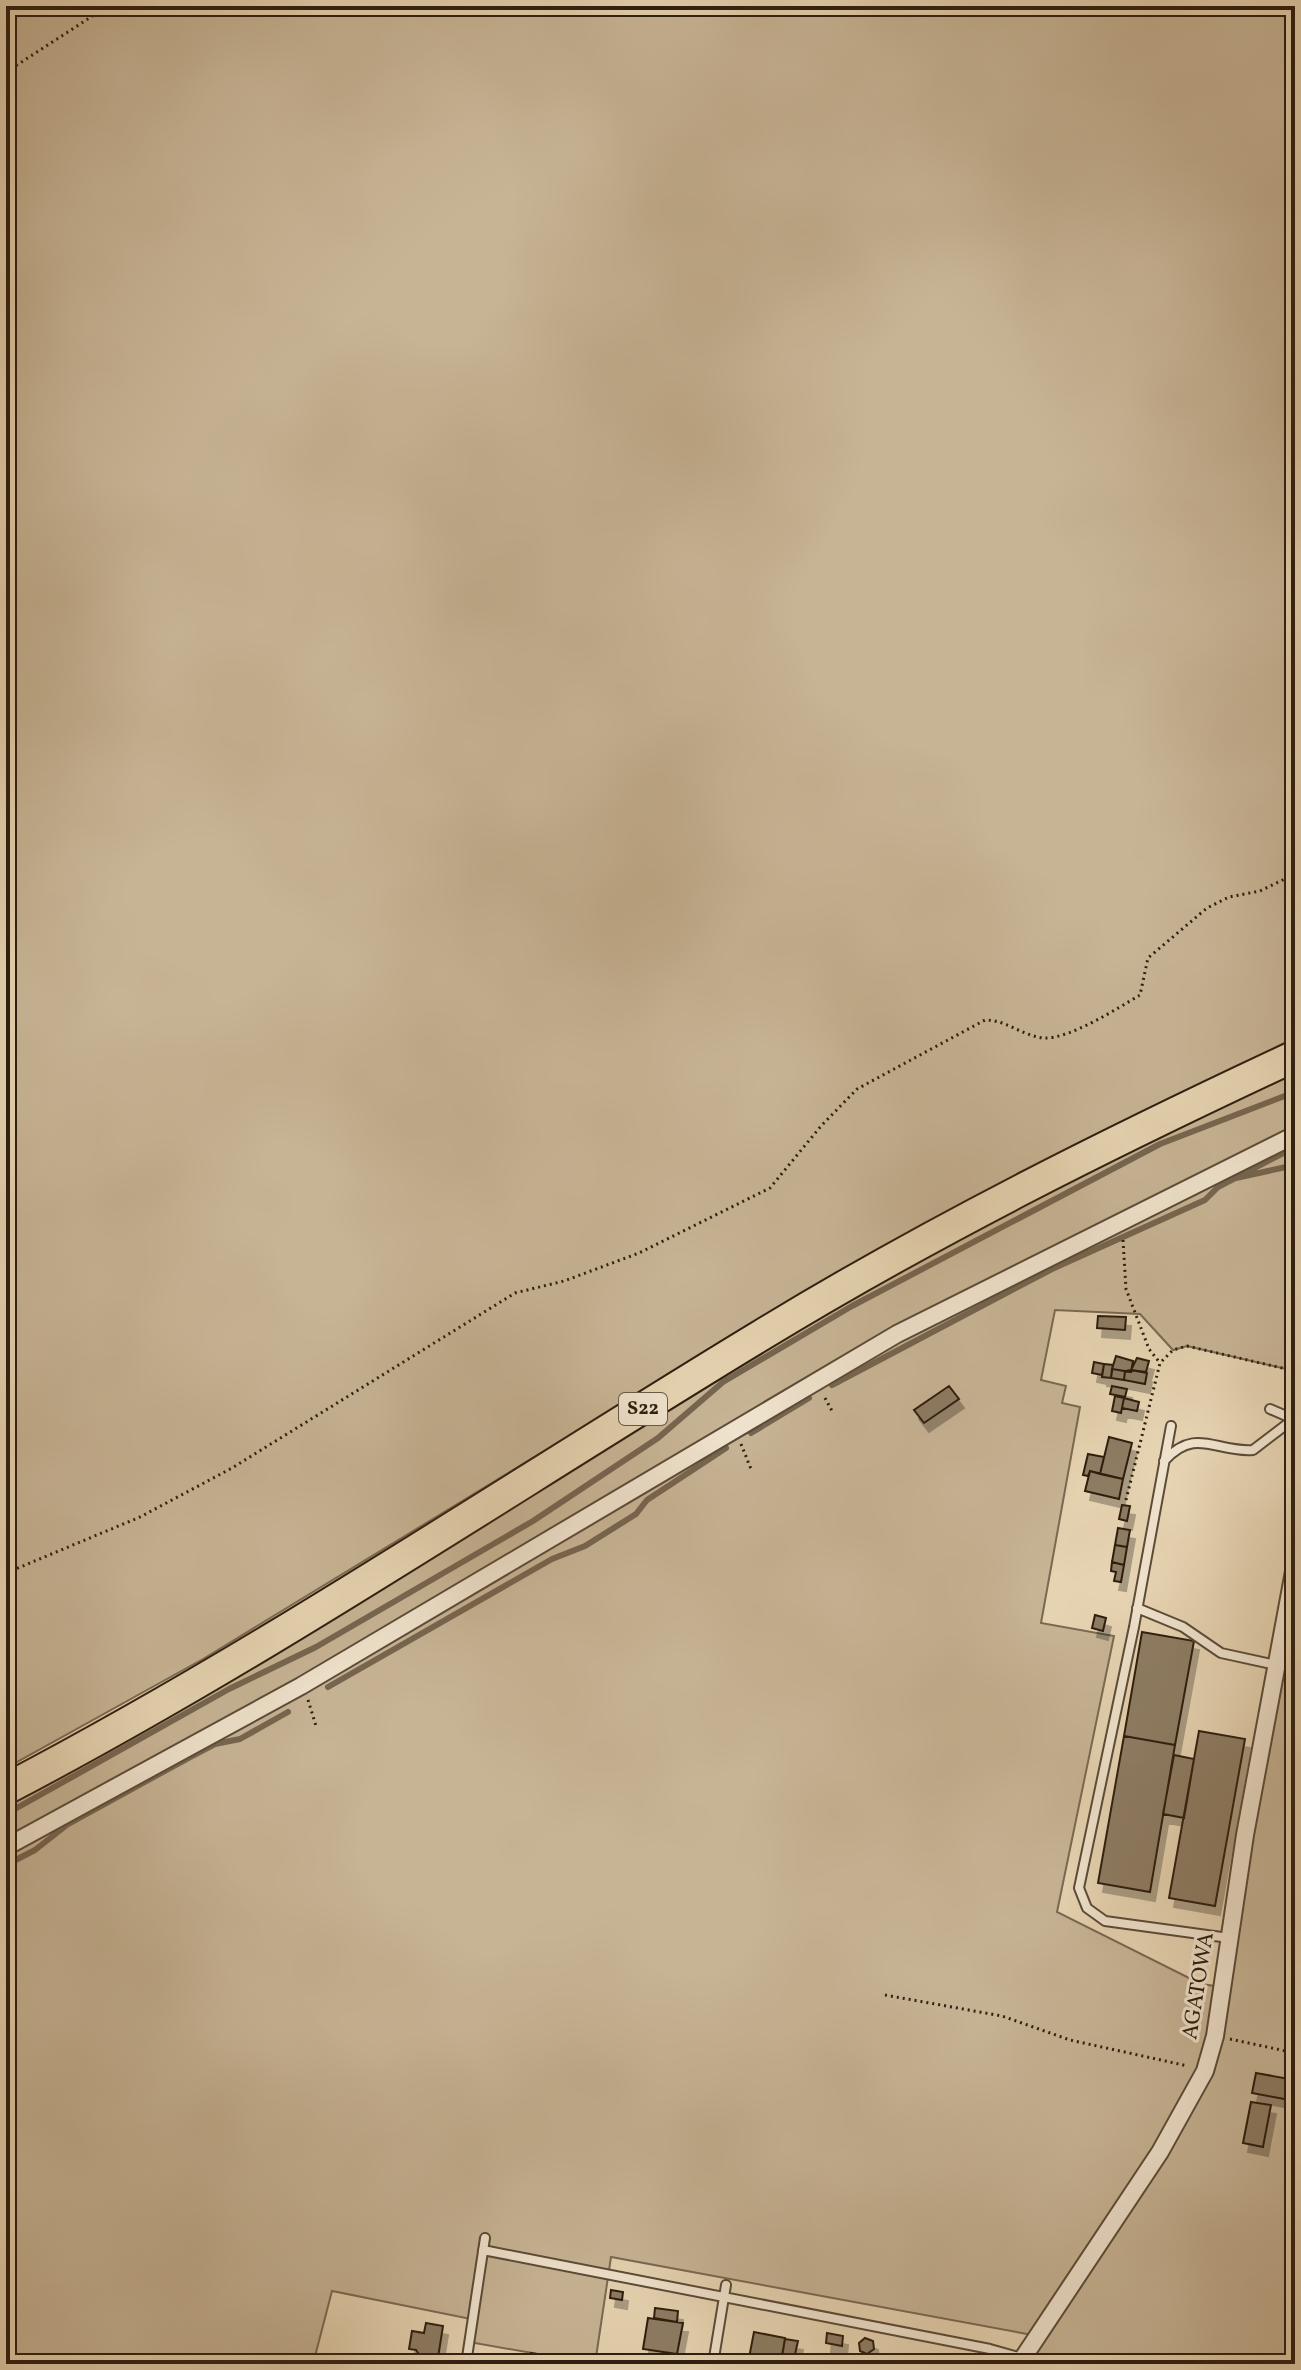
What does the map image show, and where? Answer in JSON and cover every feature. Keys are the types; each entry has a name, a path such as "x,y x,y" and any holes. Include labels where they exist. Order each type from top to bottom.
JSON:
{"highway":[{"name":"S22","path":"6,1789 188,1690 321,1610 775,1326 1087,1155 1295,1056"}],"street":[{"path":"6,1847 301,1686 897,1334 1295,1135"},
{"name":"AGATOWA","path":"1021,2361 1160,2152 1205,2071 1215,2036 1229,1938 1295,1566"}],"lane":[{"path":"1163,1461 1177,1448 1192,1442 1253,1450 1293,1418 1270,1409"},
{"path":"1171,1426 1137,1608 1081,1865 1080,1896 1087,1908 1105,1921 1229,1938"},
{"path":"1137,1608 1183,1627 1221,1653 1277,1665"},
{"path":"466,2364 485,2238"},
{"path":"483,2250 990,2349 1021,2361"},
{"path":"713,2364 726,2285"}],"path":[{"path":"6,72 108,6"},
{"path":"6,1573 140,1517 232,1468 310,1417 351,1396 414,1352 515,1293 564,1281 639,1253 770,1188 821,1126 857,1089 985,1020 999,1020 1027,1034 1050,1037 1119,1008 1140,995 1148,958 1207,908 1229,897 1260,891 1295,874"},
{"path":"1117,1225 1125,1250 1126,1289 1149,1349 1160,1363"},
{"path":"1126,1500 1160,1363 1173,1350 1187,1346 1295,1371"},
{"path":"733,1431 751,1469"},
{"path":"301,1686 313,1711 316,1726"},
{"path":"885,1995 1002,2016 1070,2040 1205,2071"},
{"path":"1215,2036 1295,2053"}],"shaded area":[{"path":"6,6 1295,6 1295,1039 1049,1160 784,1305 203,1659 6,1768"},
{"path":"1295,1072 1295,1371 1187,1346 1173,1350 1140,1314 1055,1310 1041,1380 1066,1386 1062,1403 1080,1407 1041,1623 1114,1636 1057,1912 1201,1984 1222,1987 1295,1566 1295,2364 1019,2364 1038,2336 611,2257 595,2364 469,2342 471,2319 332,2291 313,2364 6,2364 6,1806 307,1635 688,1396 895,1273 1094,1169"}],"building":[{"path":"1098,1316 1126,1317 1125,1330 1097,1328"},
{"path":"1116,1356 1133,1361 1131,1372 1112,1369"},
{"path":"1137,1358 1149,1361 1146,1372 1131,1370"},
{"path":"1094,1362 1104,1364 1102,1375 1092,1373"},
{"path":"1104,1364 1113,1365 1111,1378 1102,1377"},
{"path":"1112,1369 1125,1371 1124,1380 1111,1378"},
{"path":"1125,1371 1147,1373 1145,1384 1124,1380"},
{"path":"949,1386 959,1399 924,1423 914,1410"},
{"path":"1112,1386 1127,1389 1125,1397 1110,1394"},
{"path":"1115,1396 1124,1398 1121,1413 1112,1411"},
{"path":"1124,1398 1139,1402 1137,1411 1122,1408"},
{"path":"1109,1437 1132,1443 1123,1479 1100,1474"},
{"path":"1088,1454 1104,1457 1100,1474 1090,1471 1088,1476 1083,1475"},
{"path":"1090,1471 1123,1479 1119,1499 1085,1491"},
{"path":"1122,1505 1130,1506 1127,1521 1119,1519"},
{"path":"1118,1528 1130,1530 1127,1547 1115,1545"},
{"path":"1115,1545 1127,1547 1124,1565 1112,1562"},
{"path":"1112,1562 1124,1565 1121,1582 1114,1581 1116,1572 1111,1571"},
{"path":"1095,1615 1106,1618 1103,1631 1092,1628"},
{"path":"1142,1632 1194,1641 1175,1745 1124,1736"},
{"path":"1199,1731 1245,1739 1215,1906 1169,1898"},
{"path":"1124,1736 1175,1745 1150,1892 1098,1883"},
{"path":"1174,1755 1194,1759 1184,1818 1163,1814"},
{"path":"1256,2073 1295,2080 1295,2101 1252,2093"},
{"path":"1251,2102 1271,2105 1263,2147 1243,2143"},
{"path":"611,2290 623,2292 622,2300 610,2298"},
{"path":"655,2308 678,2311 677,2322 654,2318"},
{"path":"648,2318 683,2323 677,2354 643,2349"},
{"path":"426,2323 443,2326 437,2364 419,2363 420,2356 416,2350 409,2349 412,2331 424,2333"},
{"path":"754,2332 785,2338 781,2364 748,2363"},
{"path":"827,2333 843,2336 842,2346 826,2343"},
{"path":"865,2338 873,2341 874,2349 867,2354 860,2351 859,2343"},
{"path":"785,2339 798,2341 793,2363 781,2361"},
{"path":"531,2353 543,2355 542,2363 530,2361"}],"waterway":[{"path":"6,1814 229,1689 316,1647 533,1521 658,1438 723,1382 852,1306 1160,1144 1295,1092"},
{"path":"832,1385 1052,1269 1205,1200 1218,1187 1295,1147"},
{"path":"1236,1178 1295,1165"},
{"path":"751,1433 809,1398"},
{"path":"328,1687 552,1559 585,1546 636,1514 647,1500 726,1448"},
{"path":"6,1865 35,1850 68,1824 192,1756 215,1744 240,1739 288,1712"}]}
